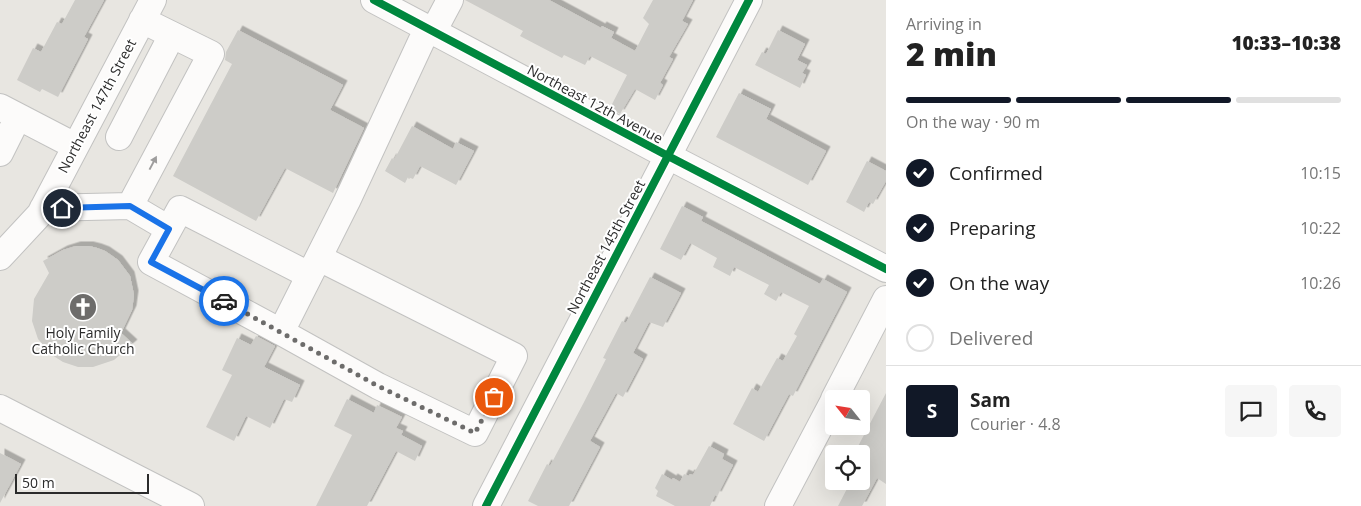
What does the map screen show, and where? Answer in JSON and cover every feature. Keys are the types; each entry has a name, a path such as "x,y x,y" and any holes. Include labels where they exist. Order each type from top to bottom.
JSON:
{"street":[{"name":"Northeast 12th Avenue","path":"374,0 886,269"},
{"path":"281,332 430,30 450,0"},
{"name":"Northeast 145th Street","path":"486,506 748,0"},
{"path":"130,206 211,54 172,35 148,10"},
{"name":"Northeast 147th Street","path":"0,257 40,214 148,10"},
{"path":"119,137 172,35"},
{"path":"0,153 9,112 75,146"},
{"path":"43,208 130,206 169,229"},
{"path":"180,208 514,356 475,433 378,386 151,262 169,229 180,208"},
{"path":"839,390 886,299"},
{"path":"0,408 189,506"},
{"path":"778,506 825,416"}],"building":[{"path":"75,0 104,0 84,37 88,39 58,97 42,89 40,92 17,80 33,48 41,52 57,22 62,24"},
{"path":"465,0 549,0 601,28 602,26 614,32 611,38 635,51 649,24 643,18 653,0 693,0 682,21 688,24 669,57 673,59 660,83 663,85 655,100 635,89 620,114 610,108 627,75 590,56 585,65 564,55 562,58 520,36 523,31"},
{"path":"238,30 343,85 330,110 364,128 333,193 285,168 256,221 173,176 232,64 225,60 226,52"},
{"path":"778,30 805,44 797,60 807,65 802,73 806,75 800,88 755,65 762,52 766,54"},
{"path":"739,93 771,109 766,119 826,151 808,185 716,137"},
{"path":"412,126 453,149 456,142 474,151 456,185 420,166 413,179 408,177 405,183 385,171 392,158 394,160"},
{"path":"867,161 886,171 886,181 873,204 869,202 864,212 846,202"},
{"path":"682,206 703,217 701,221 820,284 823,279 847,292 793,396 789,394 764,441 733,424 752,388 758,392 777,358 783,361 797,336 794,334 809,306 781,292 776,301 764,294 769,285 734,267 730,276 713,267 717,258 690,243 681,260 660,249"},
{"name":"Holy Family Catholic Church","path":"76,246 97,248 118,260 130,276 134,295 132,310 121,333 133,344 114,360 93,367 78,367 63,362 52,355 38,339 32,321 34,299 49,273 43,261 63,250"},
{"path":"650,277 681,293 663,327 649,322 633,353 643,359 623,397 616,393 590,441 600,447 569,506 538,506 528,501 547,464 550,466 583,404 606,359 603,358 622,321 626,323"},
{"path":"256,336 275,346 264,367 300,385 292,402 284,399 270,428 246,416 234,441 206,427 232,375 222,370 237,338 251,345"},
{"path":"886,393 886,484 877,478 862,506 838,506 846,490 870,490 870,445 859,445 864,435 870,435 870,424"},
{"path":"347,399 374,413 377,405 402,417 396,428 403,431 401,435 422,446 415,461 396,451 367,506 316,506 352,435 334,426"},
{"path":"709,446 724,454 722,459 733,465 710,506 675,506 656,496 658,491 655,488 662,474 680,482 684,474 693,475"},
{"path":"0,453 21,464 0,503"}],"cycle path":[{"path":"374,0 886,269"},
{"path":"486,506 749,0"}],"way so far":[{"path":"224,301 378,386 475,433 494,397"}],"place":[{"name":"Holy Family Catholic Church","path":"83,307"}],"route":[{"path":"62,208 130,206 169,229 151,262 224,301"}]}
